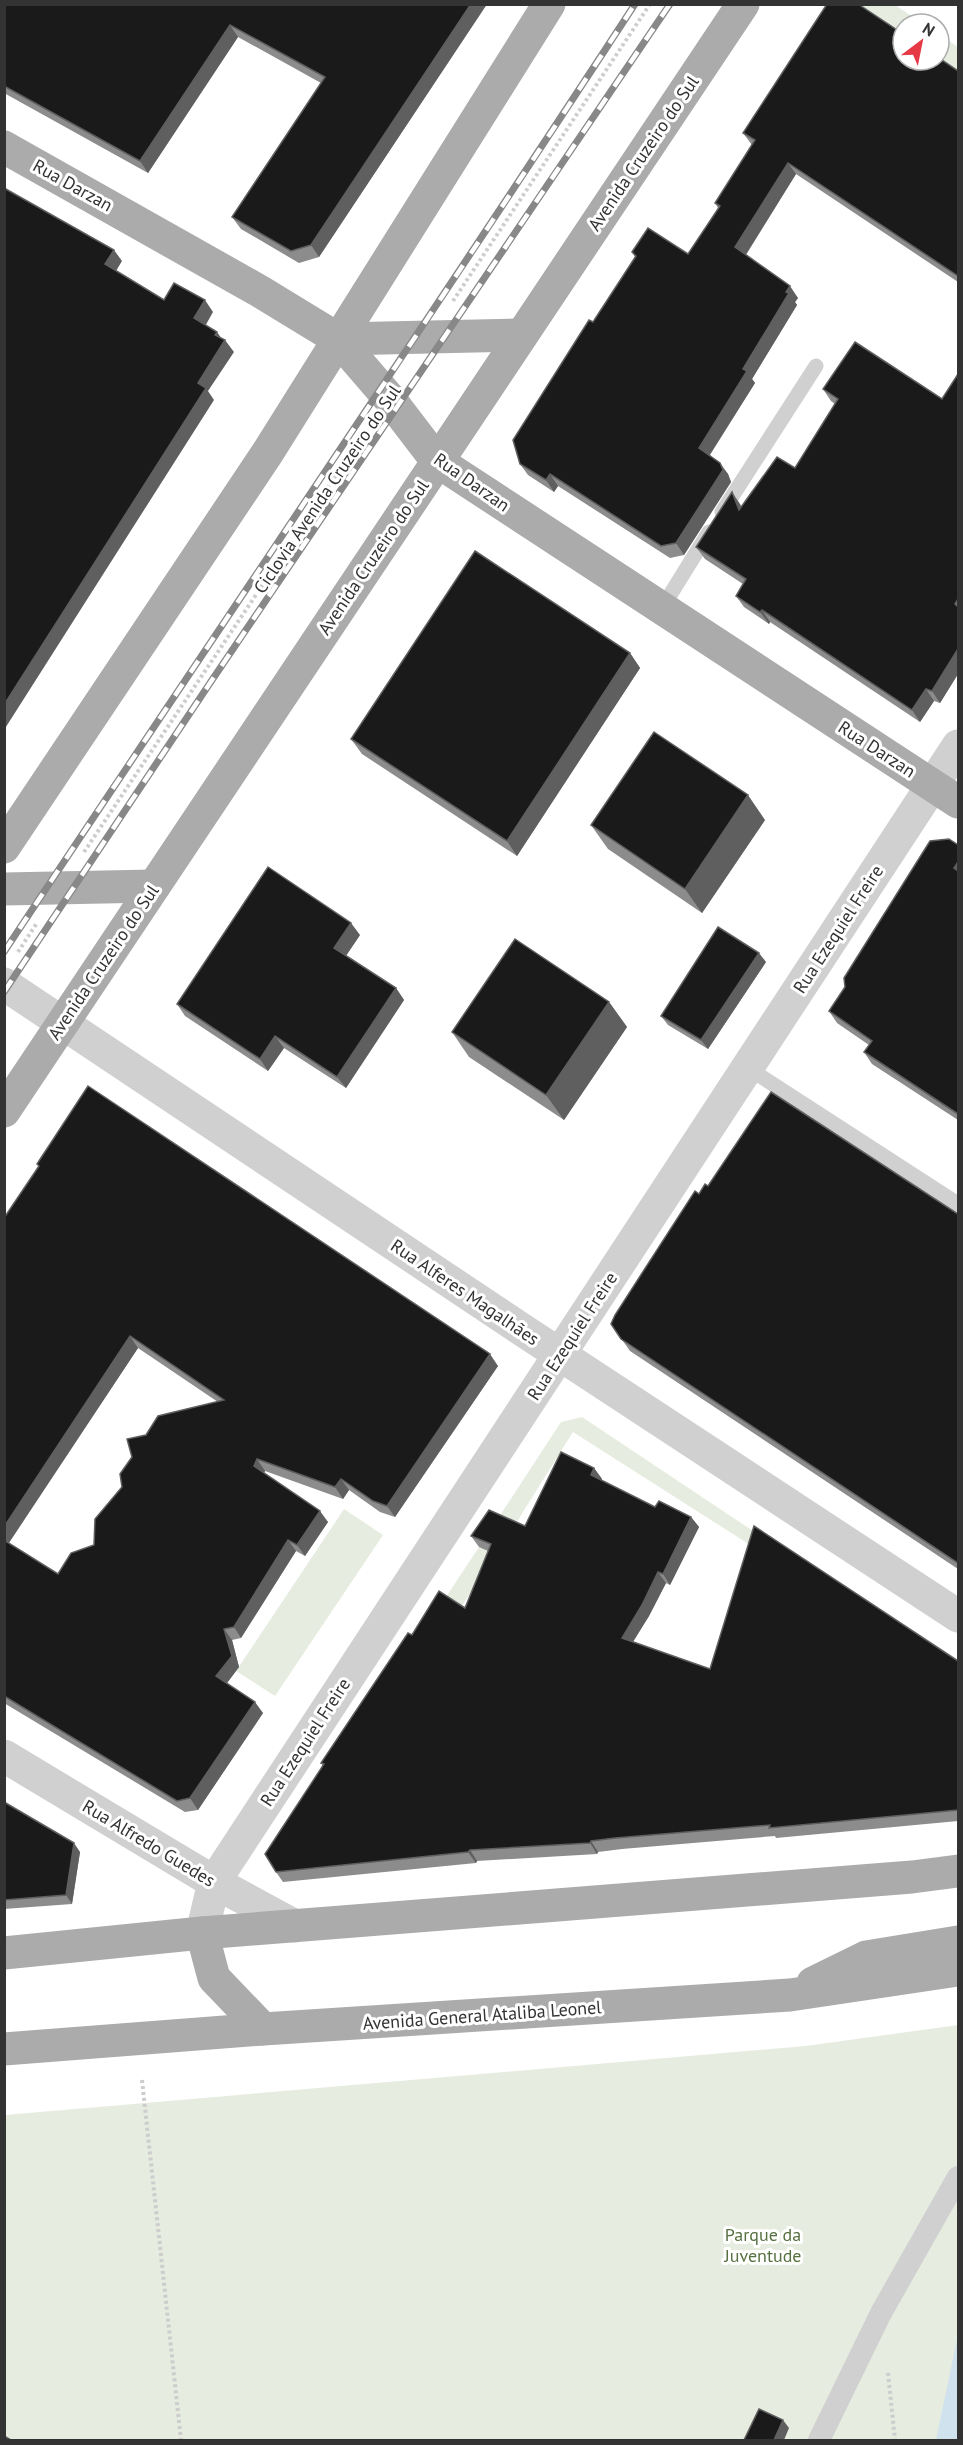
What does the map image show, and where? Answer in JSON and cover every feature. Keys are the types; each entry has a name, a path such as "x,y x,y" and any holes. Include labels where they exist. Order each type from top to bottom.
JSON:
{"main road":[{"path":"4,847 268,452 549,4"},
{"name":"Avenida Cruzeiro do Sul","path":"4,1110 743,4"},
{"name":"Rua Darzan","path":"4,147 261,292 338,339 437,461 945,794"},
{"path":"338,339 521,335"},
{"path":"4,889 154,886"},
{"path":"4,1953 202,1933 958,1872"},
{"path":"202,1933 214,1978 263,2029"},
{"path":"790,1995 844,1965 866,1957 958,1942"},
{"name":"Avenida General Ataliba Leonel","path":"4,2049 263,2029 790,1995 958,1970"}],"street":[{"name":"Rua Ezequiel Freire","path":"202,1933 214,1882 747,1068 945,794 958,746"},
{"name":"Rua Alferes Magalhães","path":"4,984 958,1616"},
{"name":"Rua Alfredo Guedes","path":"4,1756 214,1882 295,1926"},
{"path":"819,2440 881,2313 958,2177"}],"lane":[{"path":"662,608 816,366"},
{"path":"747,1068 958,1204"}],"path":[{"path":"430,337 650,4"},
{"name":"Ciclovia Avenida Cruzeiro do Sul","path":"17,954 388,398"},
{"path":"142,2080 181,2440"},
{"path":"888,2371 895,2440"}],"green space":[{"path":"848,5 895,5 906,12 891,12 891,33"},
{"path":"951,42 958,47 958,77 951,71"},
{"path":"582,1417 762,1537 758,1550 573,1432 513,1528 497,1520 561,1422"},
{"path":"344,1509 383,1535 275,1696 236,1671"},
{"path":"479,1547 495,1554 434,1650 415,1644"},
{"name":"Parque da Juventude","path":"958,2025 958,2440 5,2440 5,2115 806,2046"}],"water":[{"path":"958,2335 958,2440 936,2440"}],"building":[{"path":"4,4 471,4 311,245 291,251 232,217 325,77 230,25 140,161 4,86"},
{"path":"827,4 858,4 891,26 891,72 951,72 951,66 958,71 958,276 788,163 735,247 790,286 786,292 789,293 743,369 747,371 699,448 720,463 723,470 676,543 661,546 550,474 546,480 520,464 513,440 589,320 593,322 636,256 632,252 648,228 688,254 720,206 715,203 755,140 743,133"},
{"path":"4,188 114,250 105,264 164,300 174,283 205,300 194,318 217,332 215,335 225,340 198,383 206,388 4,705"},
{"path":"855,342 942,399 958,374 958,599 955,604 958,607 958,649 932,691 926,689 912,710 762,610 760,612 736,596 746,579 696,547 732,492 739,510 777,457 795,468 838,399 823,389"},
{"path":"475,551 630,653 507,841 351,739"},
{"path":"654,732 748,795 685,889 591,825"},
{"path":"949,839 958,845 958,862 954,868 958,871 958,1114 864,1052 872,1041 829,1011 845,987 844,978 930,841"},
{"path":"268,867 351,923 334,948 396,988 337,1077 275,1036 260,1059 177,1004"},
{"path":"718,927 759,953 701,1040 661,1016"},
{"path":"515,939 609,1002 546,1095 452,1032"},
{"path":"88,1086 490,1354 387,1506 373,1501 341,1479 335,1487 257,1459 254,1466 320,1511 297,1545 288,1540 234,1627 224,1629 232,1656 216,1676 255,1702 190,1798 177,1801 4,1696 4,1540 58,1574 71,1553 94,1545 95,1519 122,1487 120,1474 132,1457 127,1439 146,1435 158,1416 224,1400 130,1336 4,1527 4,1218"},
{"path":"771,1092 958,1214 958,1563 621,1339 611,1324 695,1191 699,1194 705,1184 708,1186"},
{"path":"561,1452 594,1468 591,1475 655,1507 659,1501 691,1517 663,1574 658,1572 622,1638 710,1669 754,1526 958,1661 958,1810 769,1828 770,1825 615,1838 590,1843 470,1850 276,1872 265,1854 324,1764 321,1763 408,1633 412,1635 439,1591 465,1608 491,1544 471,1536 489,1510 525,1526"},
{"path":"4,1802 74,1843 66,1895 4,1900"},
{"path":"759,2409 783,2420 774,2440 744,2440"}],"railway":[{"path":"4,952 479,242 635,4"},
{"path":"4,992 210,683 670,4"}]}
